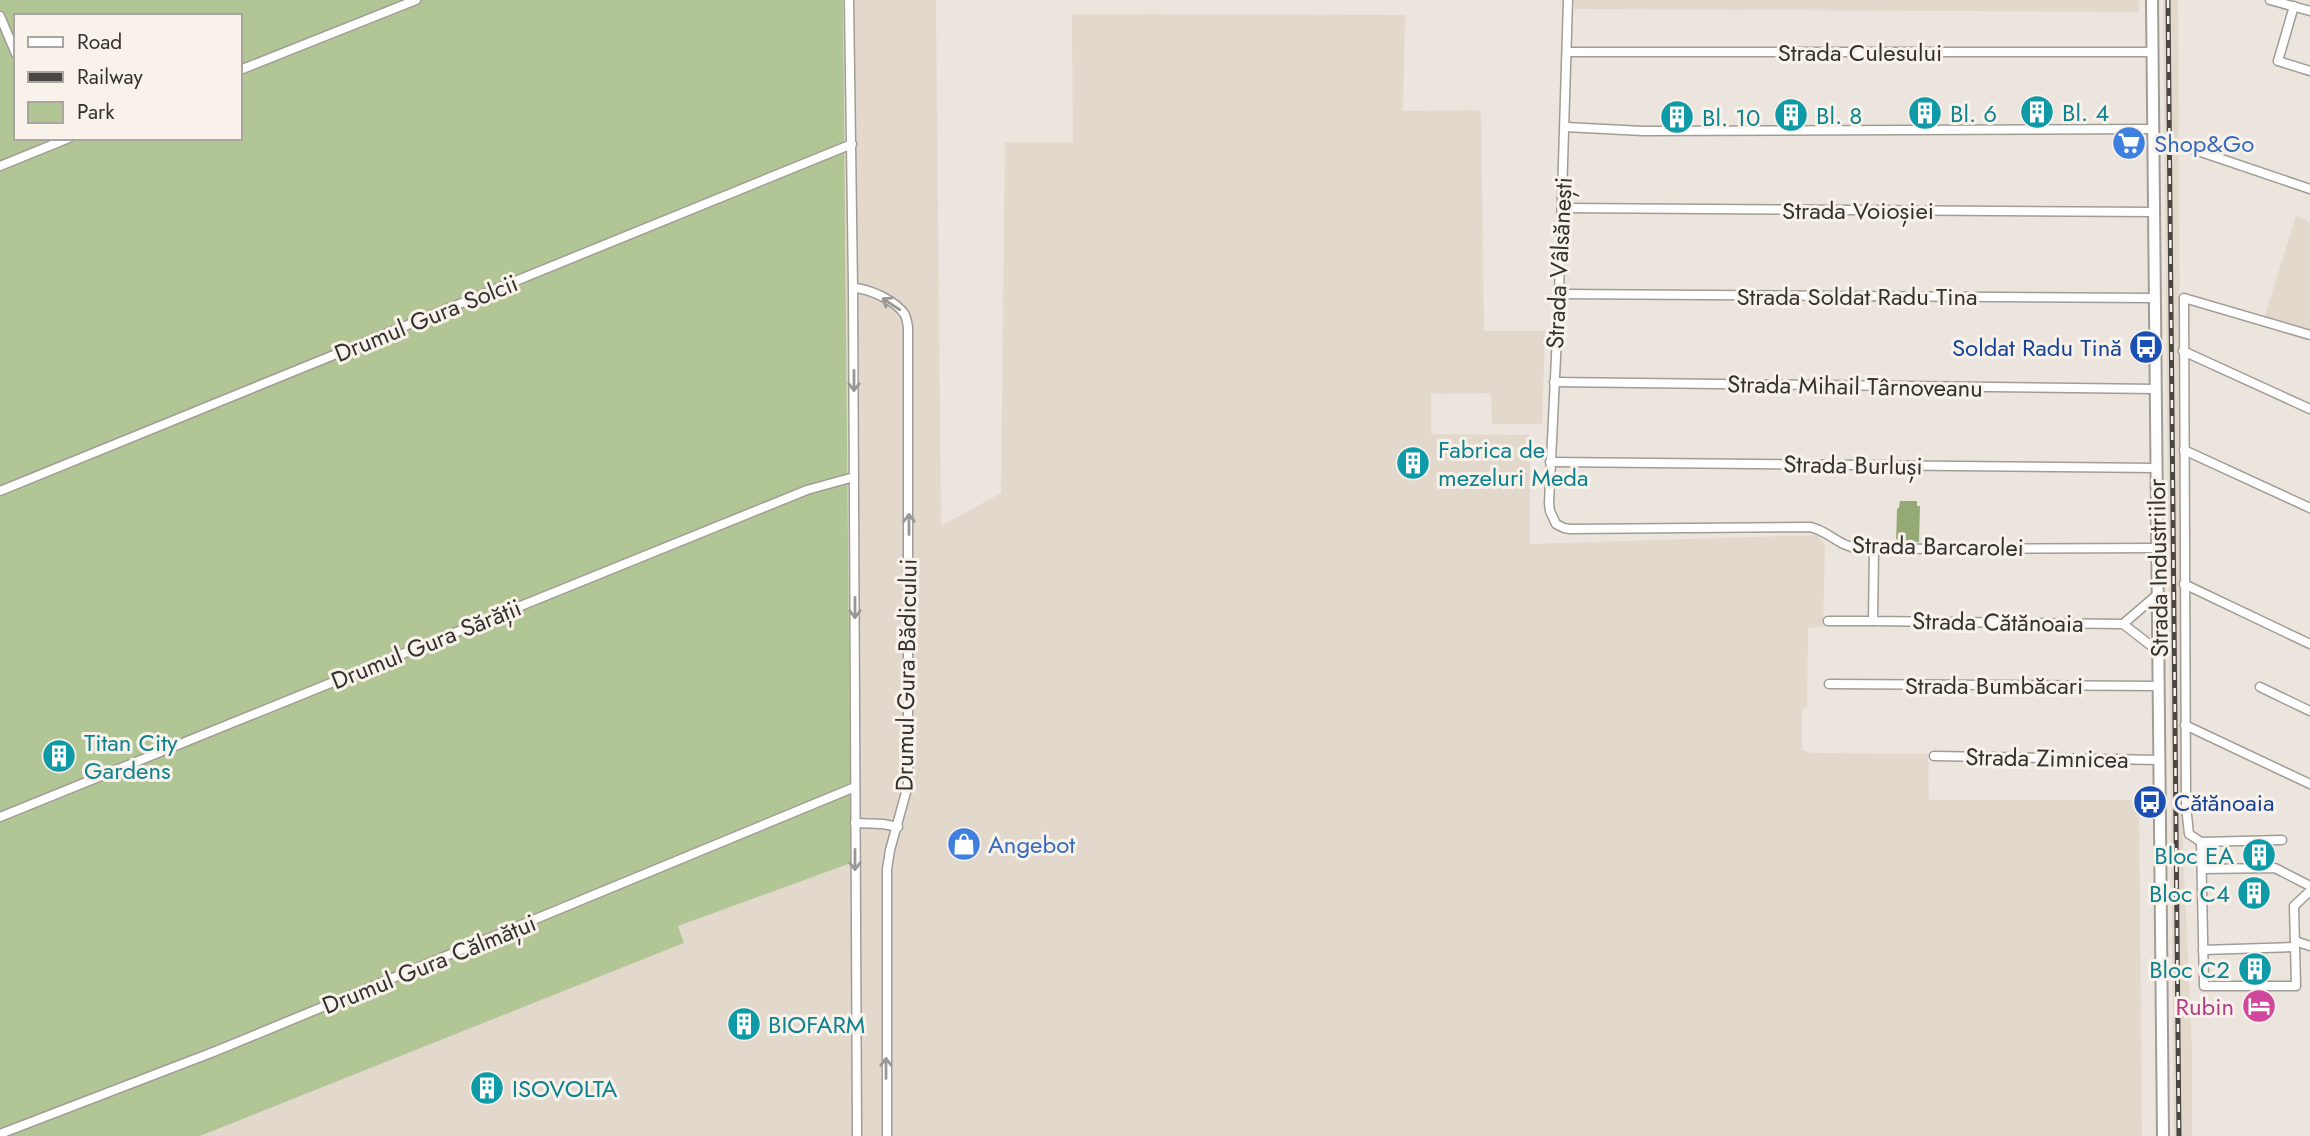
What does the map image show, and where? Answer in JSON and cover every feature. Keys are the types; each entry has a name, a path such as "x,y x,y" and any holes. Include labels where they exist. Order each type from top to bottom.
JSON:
{"main road":[{"name":"Strada Industriilor","path":"2152,0 2164,1136"}],"street":[{"path":"242,69 416,0"},
{"name":"Drumul Gura Bădicului","path":"849,0 857,1136"},
{"name":"Strada Vâlsănești","path":"1556,524 1550,511 1550,461 1559,294 1568,0"},
{"path":"2270,0 2310,11"},
{"path":"2294,6 2278,61 2310,71"},
{"path":"0,16 14,49"},
{"name":"Strada Culesului","path":"1567,52 2153,51"},
{"path":"1565,127 1643,131 2154,129"},
{"path":"0,166 52,141"},
{"name":"Drumul Gura Solcii","path":"0,491 852,144"},
{"path":"2183,146 2310,189"},
{"name":"Strada Voioșiei","path":"1562,208 2154,212"},
{"name":"Drumul Gura Bădicului","path":"853,288 862,288 894,304 905,315 908,327 908,785 887,869 887,1136"},
{"name":"Strada Soldat Radu Tina","path":"1559,294 2155,298"},
{"path":"2283,841 2201,842 2193,838 2188,830 2183,584 2184,298 2310,335"},
{"path":"2183,351 2310,409"},
{"name":"Strada Mihail Târnoveanu","path":"1554,382 2156,389"},
{"path":"2183,450 2310,508"},
{"name":"Strada Burluși","path":"1550,461 2157,468"},
{"name":"Drumul Gura Sărății","path":"0,817 807,490 854,477"},
{"name":"Strada Barcarolei","path":"1556,524 1570,528 1810,527 1825,532 1844,545 1874,549 2158,548"},
{"path":"1873,621 1874,549"},
{"path":"2183,584 2310,643"},
{"path":"2158,594 2123,624 2158,651"},
{"name":"Strada Cătănoaia","path":"1828,621 2123,624"},
{"name":"Strada Bumbăcari","path":"1829,684 2159,686"},
{"path":"2260,687 2310,711"},
{"path":"2185,724 2310,783"},
{"name":"Strada Zimnicea","path":"1934,756 2160,760"},
{"name":"Drumul Gura Călmățui","path":"0,1134 241,1040 855,787"},
{"path":"855,823 898,827"},
{"path":"2201,842 2204,986 2296,986 2294,906 2310,888 2275,868 2202,869"},
{"path":"2203,950 2295,944 2310,946"}],"shaded area":[{"path":"843,0 936,0 941,526 1001,493 1005,142 1073,142 1072,14 1405,15 1403,111 1481,110 1484,331 1545,331 1542,424 1492,424 1491,393 1431,394 1431,434 1530,435 1530,544 1817,535 1825,545 1823,627 1808,628 1807,707 1802,709 1802,750 1812,753 1928,754 1929,800 2139,800 2142,1136 200,1136 684,943 678,926 851,863"},
{"path":"1574,0 2139,0 2139,12 1574,9"},
{"path":"2163,0 2178,0 2183,848 2192,1051 2192,1136 2174,1136"},
{"path":"2296,216 2310,222 2310,332 2264,318"}],"green space":[{"path":"0,0 843,0 851,863 678,926 684,943 200,1136 0,1136"},
{"path":"1900,501 1917,501 1917,506 1920,506 1919,542 1896,543 1897,509"}],"railway":[{"path":"2168,0 2179,1136"}],"place":[{"name":"Bl. 4","path":"2037,112"},
{"name":"Bl. 6","path":"1925,113"},
{"name":"Bl. 8","path":"1791,115"},
{"name":"Bl. 10","path":"1677,117"},
{"name":"Shop&Go","path":"2129,143"},
{"name":"Soldat Radu Tină","path":"2146,347"},
{"name":"Fabrica de mezeluri Meda","path":"1413,463"},
{"name":"Titan City Gardens","path":"59,756"},
{"name":"Cătănoaia","path":"2150,802"},
{"name":"Angebot","path":"964,844"},
{"name":"Bloc EA","path":"2259,855"},
{"name":"Bloc C4","path":"2254,893"},
{"name":"Bloc C2","path":"2255,969"},
{"name":"Rubin","path":"2259,1006"},
{"name":"BIOFARM","path":"744,1024"},
{"name":"ISOVOLTA","path":"487,1088"}]}
